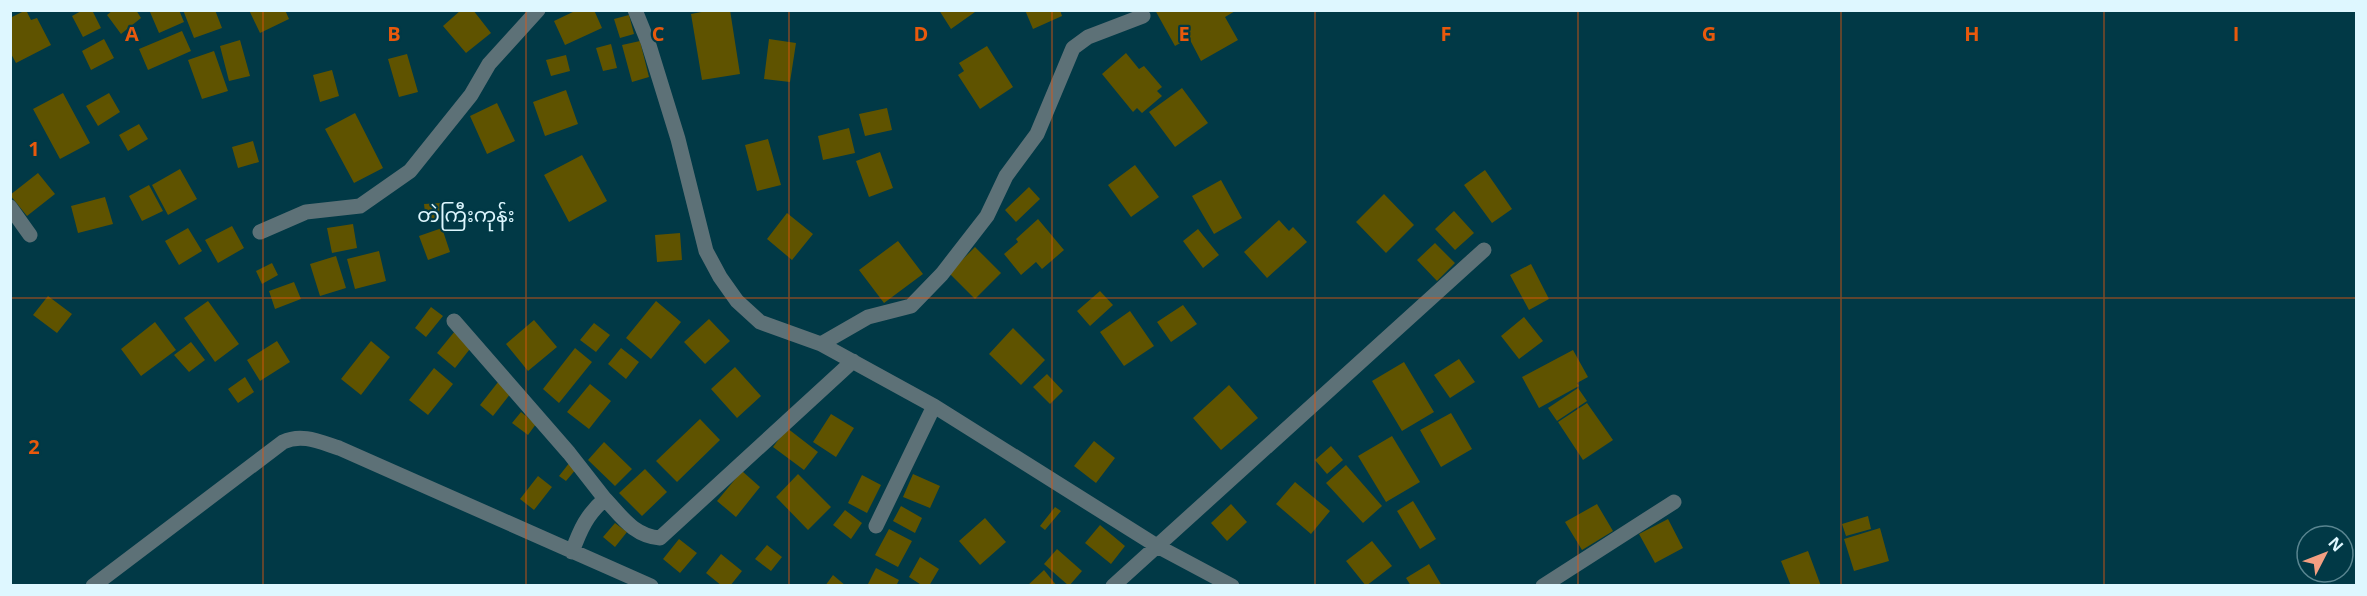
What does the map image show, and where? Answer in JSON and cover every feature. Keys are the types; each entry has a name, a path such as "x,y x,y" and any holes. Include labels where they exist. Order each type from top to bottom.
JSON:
{"street":[{"path":"260,232 306,212 360,206 410,171 471,95 489,64 538,10"},
{"path":"635,10 648,42 678,139 706,251 720,277 738,301 760,322 821,344 934,406 1156,546 1232,585"},
{"path":"821,344 868,317 911,306 934,282 987,216 1006,176 1037,134 1073,48 1088,37 1143,16"},
{"path":"10,207 30,235"},
{"path":"1113,585 1484,250"},
{"path":"454,321 633,530 650,537 660,538 853,361"},
{"path":"876,526 934,406"},
{"path":"93,585 283,442 303,437 339,448 651,585"},
{"path":"572,552 582,525 592,510 605,499"},
{"path":"1543,585 1674,502"}],"building":[{"path":"26,10 31,20 37,18 51,45 16,63 10,52 10,18"},
{"path":"83,10 92,10 101,28 83,37 72,16"},
{"path":"113,10 136,10 141,18 121,34 107,15"},
{"path":"179,10 184,22 159,33 150,12"},
{"path":"183,10 215,10 222,28 194,38"},
{"path":"249,10 285,10 289,19 260,33"},
{"path":"461,10 473,10 491,33 466,53 443,26"},
{"path":"577,10 594,10 602,28 565,45 554,21"},
{"path":"712,10 730,10 740,74 702,80 691,14"},
{"path":"939,10 975,10 975,12 951,29"},
{"path":"1025,10 1060,10 1062,16 1033,29"},
{"path":"1155,10 1237,10 1225,17 1238,40 1201,61 1189,38 1175,46"},
{"path":"629,15 634,34 620,38 614,19"},
{"path":"182,31 191,51 148,70 139,49"},
{"path":"104,39 114,58 91,70 82,51"},
{"path":"769,39 796,43 790,82 764,79"},
{"path":"240,40 250,76 229,81 220,46"},
{"path":"640,41 649,77 632,82 622,45"},
{"path":"611,44 617,68 603,71 596,48"},
{"path":"987,46 1013,87 980,109 958,75 964,71 959,63"},
{"path":"214,51 228,91 202,99 188,60"},
{"path":"1126,53 1139,69 1144,66 1162,87 1157,91 1162,96 1142,113 1137,108 1133,112 1102,74"},
{"path":"407,54 418,92 399,97 388,59"},
{"path":"566,55 570,71 551,76 546,60"},
{"path":"332,70 339,96 320,102 313,75"},
{"path":"1182,88 1208,123 1175,147 1149,112"},
{"path":"566,90 578,124 545,136 533,102"},
{"path":"63,93 90,143 60,159 33,109"},
{"path":"109,93 120,112 98,126 86,106"},
{"path":"497,103 515,141 487,154 470,116"},
{"path":"887,108 892,130 865,136 859,114"},
{"path":"355,113 383,168 354,183 325,129"},
{"path":"139,124 148,139 128,151 119,135"},
{"path":"849,128 855,153 823,160 818,136"},
{"path":"768,139 781,185 757,191 745,145"},
{"path":"253,141 259,162 238,168 232,147"},
{"path":"880,152 893,188 869,197 856,161"},
{"path":"582,155 607,201 569,222 544,175"},
{"path":"1135,165 1159,197 1131,217 1108,185"},
{"path":"180,169 197,199 168,215 152,185"},
{"path":"1485,170 1512,209 1492,223 1464,185"},
{"path":"38,173 55,194 27,216 10,195"},
{"path":"1221,180 1242,218 1214,234 1192,196"},
{"path":"149,185 163,211 142,221 129,196"},
{"path":"1029,187 1040,199 1016,222 1005,210"},
{"path":"1384,194 1414,225 1386,253 1356,222"},
{"path":"105,197 113,224 78,233 71,206"},
{"path":"440,203 442,221 426,222 424,204"},
{"path":"1454,211 1474,233 1455,250 1435,229"},
{"path":"787,213 813,234 792,260 767,239"},
{"path":"1038,219 1064,250 1042,269 1036,262 1021,275 1004,254 1018,242 1016,239"},
{"path":"1279,220 1289,231 1293,227 1307,242 1267,278 1244,252"},
{"path":"353,224 357,248 332,253 327,228"},
{"path":"232,226 244,248 218,263 205,240"},
{"path":"188,228 202,251 179,265 165,241"},
{"path":"442,228 450,252 428,260 419,236"},
{"path":"1198,229 1219,255 1203,268 1183,241"},
{"path":"680,233 682,260 657,262 655,235"},
{"path":"898,241 923,274 884,303 859,270"},
{"path":"1435,243 1455,263 1437,281 1417,260"},
{"path":"975,247 1001,273 975,299 949,273"},
{"path":"379,251 386,281 355,289 347,259"},
{"path":"336,256 346,288 320,296 310,264"},
{"path":"272,263 278,275 262,284 256,271"},
{"path":"1531,264 1549,299 1529,310 1510,275"},
{"path":"294,282 301,299 275,309 269,291"},
{"path":"1100,291 1113,305 1090,326 1077,311"},
{"path":"48,296 72,314 57,333 33,315"},
{"path":"208,301 239,344 215,362 184,318"},
{"path":"656,301 681,322 651,359 626,338"},
{"path":"1183,305 1197,324 1171,342 1157,322"},
{"path":"431,307 443,316 426,337 415,328"},
{"path":"1130,311 1154,346 1124,366 1100,332"},
{"path":"1524,317 1543,341 1519,359 1501,336"},
{"path":"709,319 730,341 705,364 684,342"},
{"path":"534,320 557,347 528,371 506,344"},
{"path":"155,322 176,350 141,376 121,349"},
{"path":"594,323 610,335 596,352 580,340"},
{"path":"1013,328 1045,360 1021,385 989,354"},
{"path":"455,331 473,345 455,368 437,353"},
{"path":"277,341 290,362 260,381 247,360"},
{"path":"371,341 390,357 361,395 341,379"},
{"path":"191,342 205,360 189,372 174,355"},
{"path":"575,348 592,362 559,403 543,389"},
{"path":"621,348 639,362 626,379 608,364"},
{"path":"1573,350 1588,377 1577,383 1579,386 1539,408 1522,377"},
{"path":"1459,359 1475,382 1450,398 1434,375"},
{"path":"1404,362 1434,412 1402,431 1372,381"},
{"path":"735,367 761,396 737,418 711,389"},
{"path":"434,368 453,384 428,415 409,400"},
{"path":"1047,374 1063,391 1050,404 1033,387"},
{"path":"245,377 254,392 238,403 228,389"},
{"path":"502,377 515,388 493,416 480,405"},
{"path":"590,384 611,401 589,429 567,412"},
{"path":"1229,385 1258,418 1221,450 1193,418"},
{"path":"1578,388 1587,401 1557,421 1548,408"},
{"path":"1587,403 1613,440 1583,460 1558,422"},
{"path":"521,412 536,424 528,435 512,423"},
{"path":"1451,413 1472,449 1441,467 1420,430"},
{"path":"831,414 854,428 836,457 813,442"},
{"path":"700,419 720,440 677,482 656,461"},
{"path":"787,428 818,452 804,470 773,447"},
{"path":"1392,436 1420,482 1386,502 1358,456"},
{"path":"1094,441 1115,458 1096,483 1074,466"},
{"path":"604,442 632,469 615,486 588,460"},
{"path":"1331,446 1343,460 1327,474 1315,460"},
{"path":"570,462 577,468 566,481 559,476"},
{"path":"1346,465 1382,506 1363,523 1326,483"},
{"path":"645,469 667,492 642,516 619,493"},
{"path":"742,471 760,487 736,517 717,501"},
{"path":"798,474 831,507 808,530 776,497"},
{"path":"913,474 940,486 930,508 903,497"},
{"path":"862,475 881,485 867,513 848,503"},
{"path":"538,476 552,487 534,510 520,499"},
{"path":"1295,482 1330,511 1311,534 1276,504"},
{"path":"1413,501 1436,539 1420,549 1397,511"},
{"path":"1231,504 1247,522 1227,541 1211,523"},
{"path":"1597,504 1613,531 1582,550 1565,522"},
{"path":"901,506 922,518 915,533 893,521"},
{"path":"1055,507 1061,511 1045,530 1040,526"},
{"path":"845,510 862,523 851,539 833,525"},
{"path":"1868,516 1871,529 1846,536 1842,524"},
{"path":"985,518 1006,542 980,565 959,541"},
{"path":"1668,519 1683,548 1655,563 1639,534"},
{"path":"615,523 627,532 615,547 603,537"},
{"path":"1100,525 1125,546 1111,564 1085,543"},
{"path":"1880,528 1889,561 1854,571 1844,539"},
{"path":"889,529 912,541 898,567 875,555"},
{"path":"679,539 697,553 680,573 663,559"},
{"path":"1372,541 1392,566 1366,586 1346,561"},
{"path":"767,545 782,557 771,571 755,559"},
{"path":"1057,549 1082,571 1069,586 1044,564"},
{"path":"1808,551 1821,586 1791,586 1781,561"},
{"path":"721,554 742,571 730,586 722,586 706,573"},
{"path":"920,557 939,569 929,586 923,586 909,577"},
{"path":"1429,564 1442,586 1411,586 1406,578"},
{"path":"876,568 899,580 896,586 867,586"},
{"path":"1044,570 1057,586 1027,586"},
{"path":"833,575 846,586 825,586"}],"district":[{"name":"တဲကြီးကုန်း","path":"466,214"}]}
